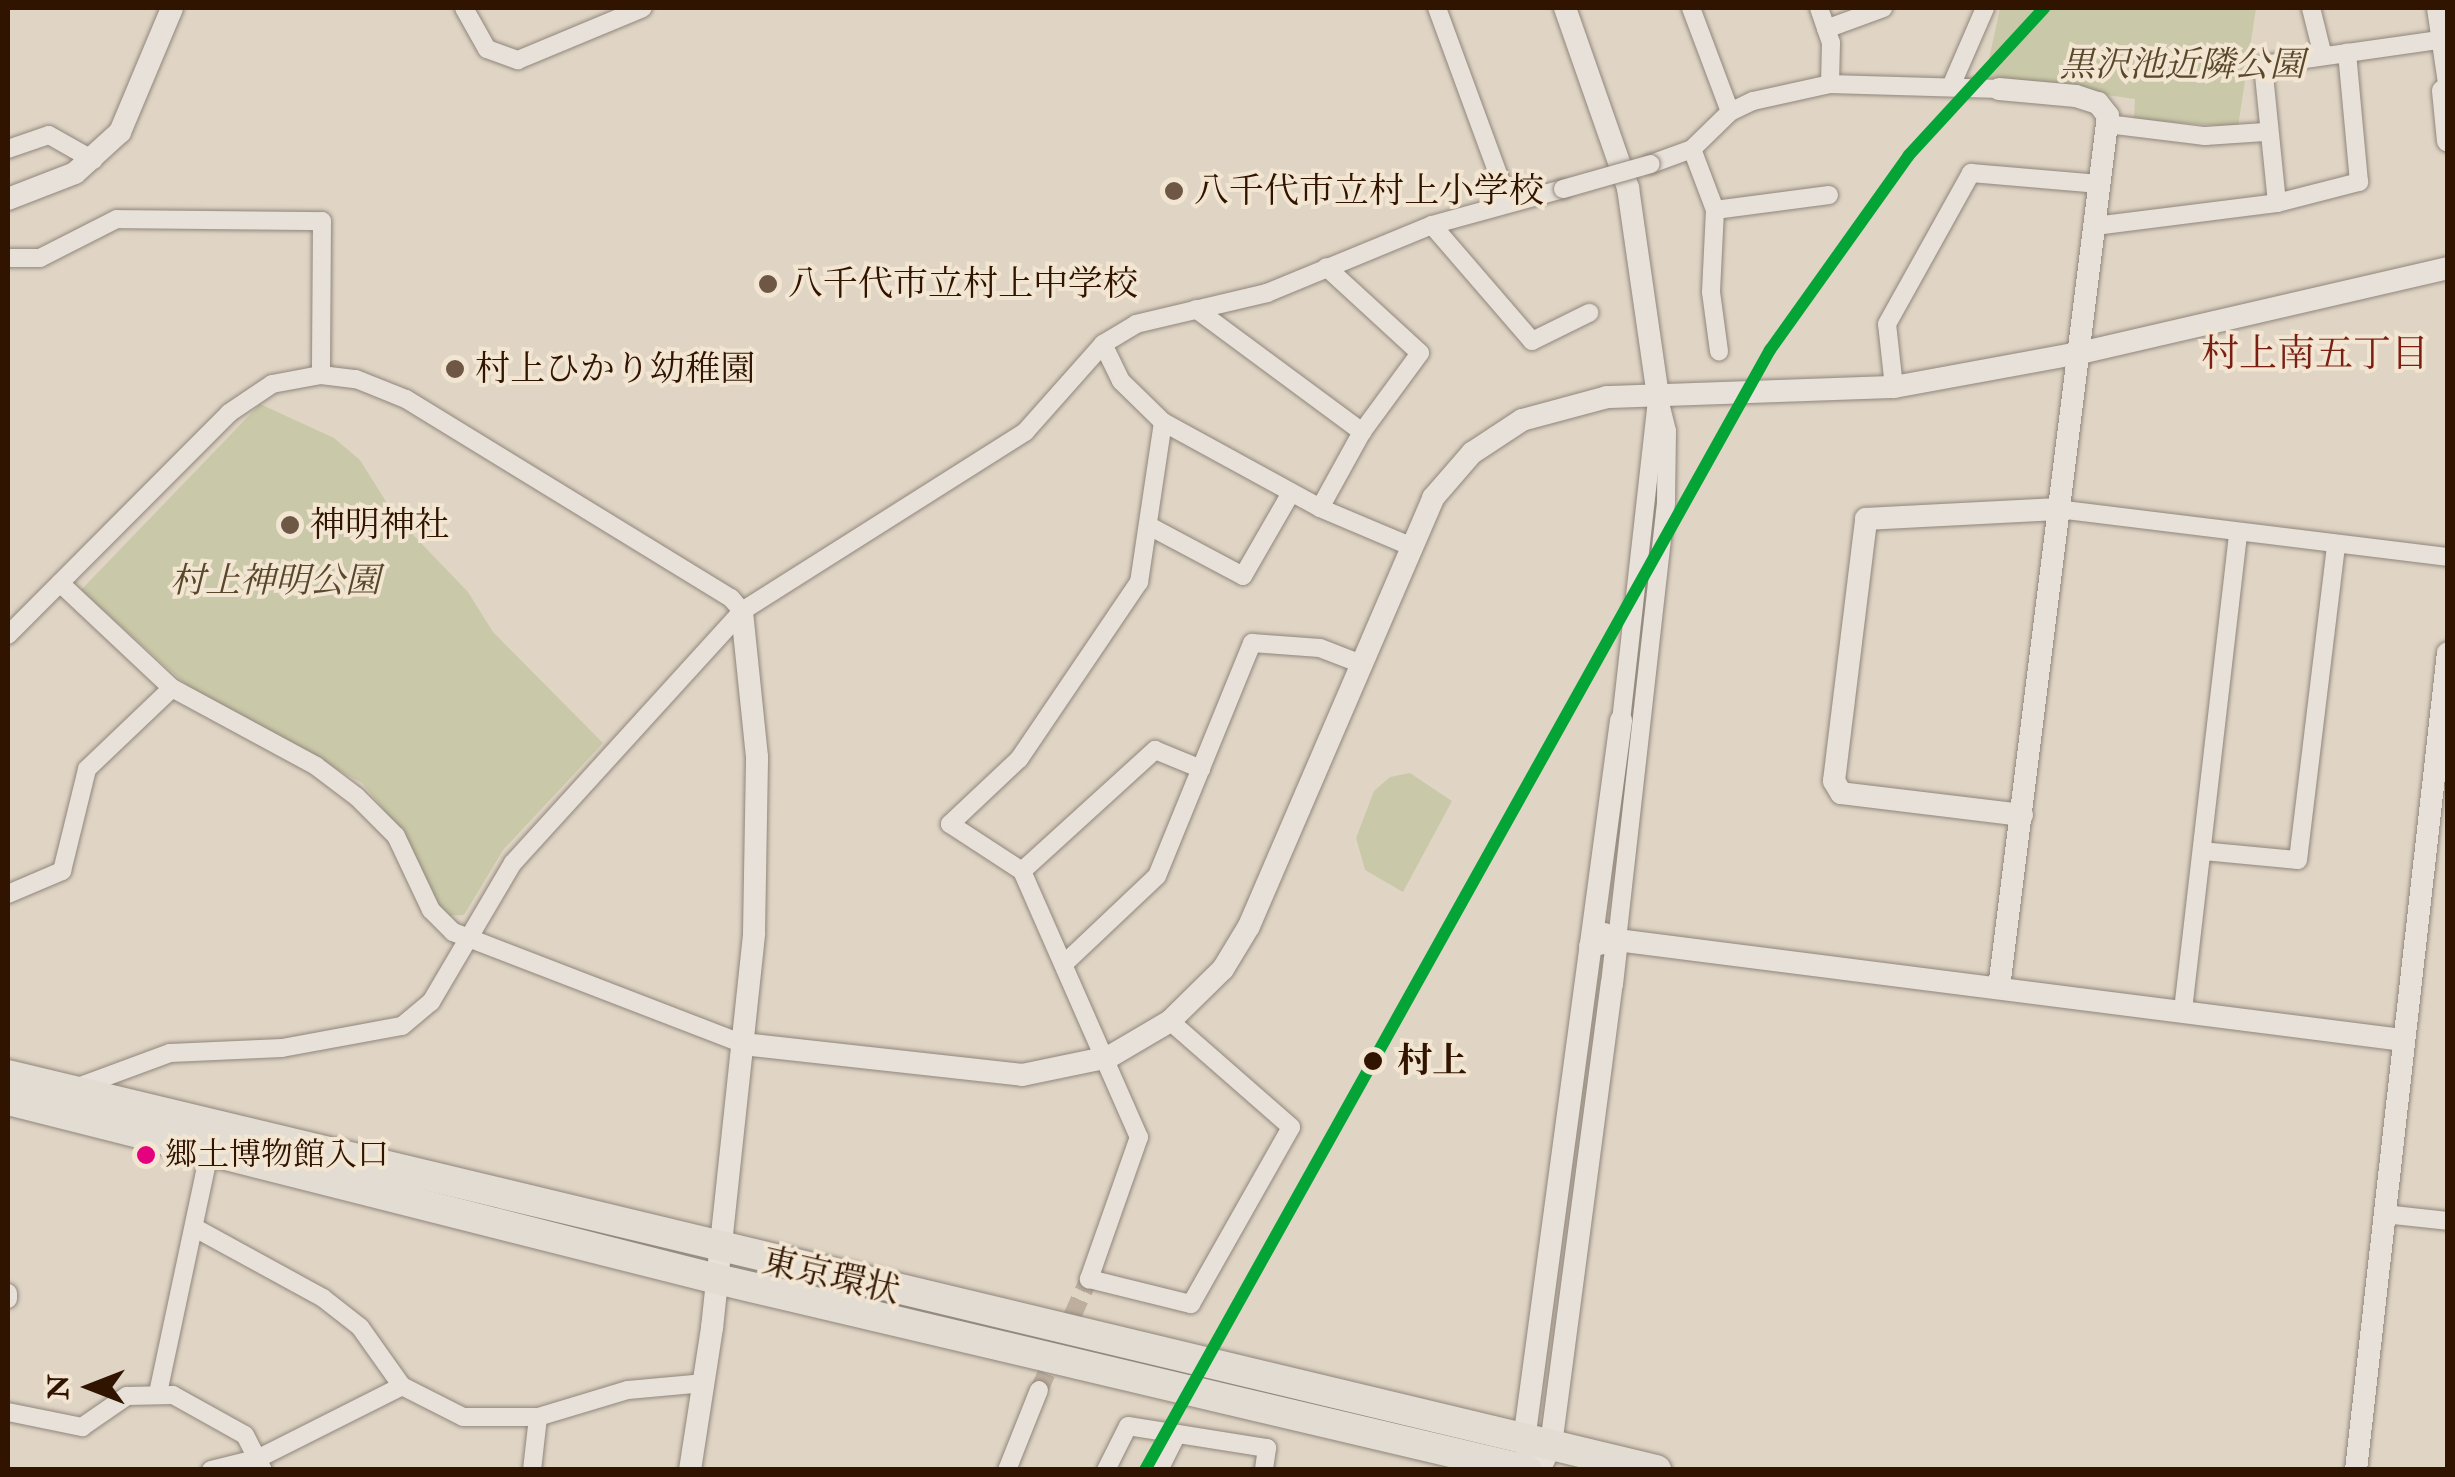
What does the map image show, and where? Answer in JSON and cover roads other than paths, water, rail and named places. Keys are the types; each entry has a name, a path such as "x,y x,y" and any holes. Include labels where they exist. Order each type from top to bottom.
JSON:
{"highway":[{"name":"東京環状","path":"8,1075 719,1265"},
{"name":"東京環状","path":"16,1106 719,1265 1536,1459 1656,1470"}],"street":[{"path":"8,199 50,187 92,160 130,116 172,8"},
{"path":"464,8 487,49 518,60 643,8"},
{"path":"1437,8 1508,201"},
{"path":"1536,1459 1617,940 1666,502 1667,431 1658,395 1628,188 1565,8"},
{"path":"1691,8 1730,112"},
{"path":"1819,8 1826,30 1830,84"},
{"path":"1826,30 1883,8"},
{"path":"1952,84 1985,8"},
{"path":"2311,8 2323,56"},
{"path":"2436,8 2448,141"},
{"path":"2277,203 2266,132 2263,64 2438,40"},
{"path":"2095,226 2277,203 2360,182 2346,53"},
{"path":"16,1106 170,1053 282,1048 402,1026 431,1002 513,863 742,611 1025,432 1104,344 1136,324 1266,293 1432,225 1651,164 1692,149 1730,112 1830,84 1998,88 2098,103 2108,124 1999,987"},
{"path":"2108,124 2205,136 2266,132"},
{"path":"8,150 49,135 92,160"},
{"path":"1692,149 1715,210 1711,292 1718,351"},
{"path":"1894,387 1887,324 1971,173 2100,184"},
{"path":"1715,210 1829,194"},
{"path":"8,258 40,258 117,219 322,221 321,375"},
{"path":"1432,225 1532,341 1589,313"},
{"path":"1320,508 1362,432 1420,353 1326,267"},
{"path":"60,583 172,688 300,756 357,798 396,836 431,910 467,938 743,1044 977,1073 1047,1073 1108,1057 1170,1021 1223,969 1249,926 1434,498 1472,453 1522,420 1562,405 1658,395 1894,387 2080,354 2448,268"},
{"path":"1196,308 1362,432"},
{"path":"1104,344 1121,381 1163,422 1320,508 1410,546"},
{"path":"8,635 229,413 272,384 321,375 356,379 406,400 731,598 742,611 748,630 758,821 743,1044 705,1383 690,1470"},
{"path":"1536,1459 1591,937 1621,721 1658,395"},
{"path":"1163,422 1151,527 1139,582 1019,760 950,824 1022,871 1108,1057 1138,1137 1089,1279 1190,1304 1291,1127 1170,1021"},
{"path":"1151,527 1244,576 1291,493"},
{"path":"2022,815 1841,793 1834,782 1866,519 2057,510 2448,557"},
{"path":"2183,1010 2238,534"},
{"path":"2202,850 2298,860 2336,546"},
{"path":"1066,962 1157,876 1252,643 1320,648 1361,664"},
{"path":"2356,1470 2448,652"},
{"path":"8,894 62,872 86,770 172,688"},
{"path":"1022,871 1155,750 1200,769"},
{"path":"1591,937 2402,1040"},
{"path":"158,1392 197,1229 210,1149"},
{"path":"2384,1214 2448,1221"},
{"path":"197,1229 323,1298 360,1328 402,1386 464,1416 538,1417 628,1390 705,1383"},
{"path":"211,1470 261,1464 402,1386"},
{"path":"1007,1470 1040,1390"},
{"path":"8,1412 82,1427 127,1396 158,1392 245,1435 261,1464"},
{"path":"532,1470 538,1417"},
{"path":"1106,1470 1128,1426 1266,1448 1264,1470"},
{"path":"1159,1470 1178,1434"}],"tunnel":[{"path":"1039,1390 1089,1279"}],"place":[{"name":"八千代市立村上小学校","path":"1174,191"},
{"name":"八千代市立村上中学校","path":"768,284"},
{"name":"村上ひかり幼稚園","path":"455,369"},
{"name":"神明神社","path":"290,525"},
{"name":"村上","path":"1373,1061"},
{"name":"郷土博物館入口","path":"146,1155"}],"district":[{"name":"村上南五丁目","path":"2315,355"}],"park label":[{"name":"黒沢池近隣公園","path":"2182,65"},
{"name":"村上神明公園","path":"275,581"}]}
